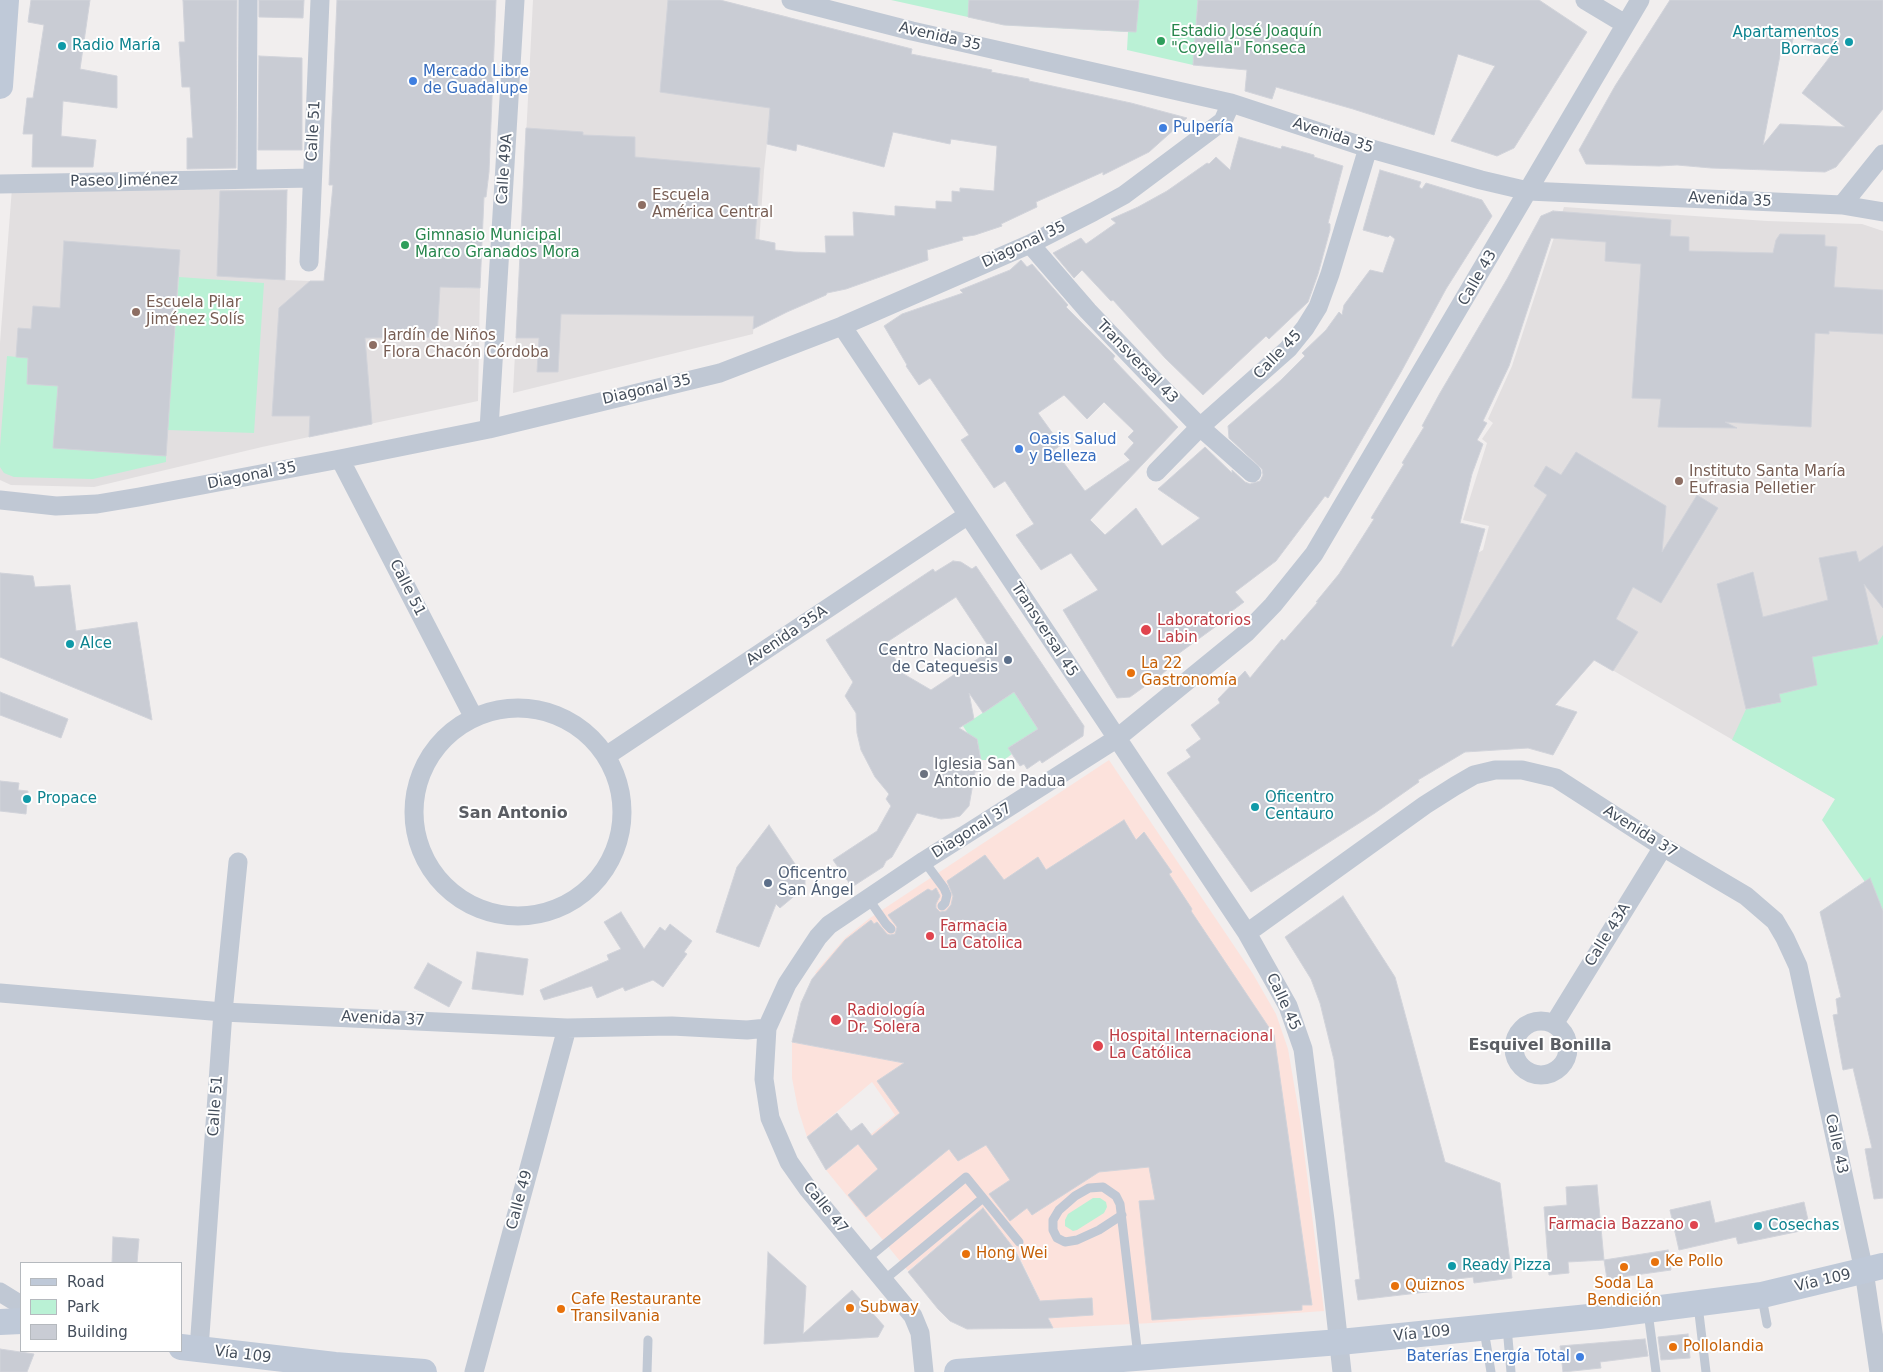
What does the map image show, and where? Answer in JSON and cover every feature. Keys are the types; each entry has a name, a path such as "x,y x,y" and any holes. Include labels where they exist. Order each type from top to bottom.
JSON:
{"main road":[{"path":"0,86 6,0"},
{"name":"Vía 109","path":"957,1372 1340,1342 1648,1310 1762,1295 1873,1269"},
{"path":"0,1322 20,1321"},
{"name":"Vía 109","path":"190,1348 332,1369 424,1372"}],"street":[{"path":"248,0 247,179 312,178"},
{"name":"Calle 51","path":"308,262 320,0"},
{"name":"Calle 49A","path":"489,429 515,0"},
{"name":"Avenida 35","path":"791,0 912,31 1231,103 1368,148 1481,180 1528,191 1842,205 1883,212"},
{"path":"1585,0 1625,24"},
{"name":"Calle 43","path":"1314,554 1640,0"},
{"name":"Diagonal 35","path":"0,500 56,506 97,504 489,429 720,373 842,326 1030,244 1124,195 1223,121 1231,103"},
{"name":"Calle 45","path":"1156,472 1200,426 1282,355 1309,321 1318,307 1330,274 1368,148"},
{"path":"1842,205 1883,154"},
{"name":"Paseo Jiménez","path":"0,184 247,179"},
{"name":"Transversal 43","path":"1030,244 1088,311 1200,426 1252,473"},
{"name":"Transversal 45","path":"842,326 1247,933"},
{"name":"Calle 51","path":"340,459 473,716"},
{"name":"Avenida 35A","path":"606,756 968,514"},
{"name":"Diagonal 37","path":"766,1028 787,984 818,937 829,925 924,861 1116,739 1246,633 1314,554"},
{"path":"506,708 535,709 562,718 587,734 606,756 619,787 623,821 614,854 596,883 569,904 538,915 503,916 471,906 443,886 423,858 414,825 415,791 427,759 449,733 473,716 506,708"},
{"name":"Avenida 37","path":"1247,933 1425,805 1474,775 1495,770 1522,770 1556,778 1662,847 1746,896 1775,922"},
{"name":"Calle 43A","path":"1554,1024 1662,847"},
{"name":"Calle 51","path":"190,1348 238,862"},
{"name":"Calle 43","path":"1775,922 1798,966 1873,1269 1879,1372"},
{"name":"Calle 45","path":"1247,933 1288,1006 1303,1050 1340,1342 1342,1372"},
{"name":"Avenida 37","path":"0,993 223,1012 567,1028 672,1026 747,1030 766,1028"},
{"name":"Calle 49","path":"474,1372 567,1028"},
{"name":"Calle 47","path":"766,1028 764,1054 765,1092 770,1118 789,1162 808,1189 913,1316 918,1326 924,1372"},
{"path":"0,1292 20,1304"}],"lane":[{"path":"924,861 947,895 942,906"},
{"path":"868,898 891,929"},
{"path":"867,1259 966,1177 1019,1242"},
{"path":"1122,1215 1077,1240 1065,1242 1057,1238 1053,1230 1053,1220 1059,1210 1075,1196 1089,1188 1103,1187 1116,1196 1122,1215 1139,1357"},
{"path":"884,1280 983,1198"},
{"path":"1762,1295 1767,1324"},
{"path":"1698,1304 1706,1372"},
{"path":"1648,1310 1656,1372"},
{"path":"1491,1372 1495,1326"},
{"path":"1495,1326 1511,1372"},
{"path":"647,1372 648,1340"}],"shaded area":[{"name":"Escuela América Central","path":"533,0 720,0 789,17 779,97 772,97 764,170 753,334 513,393"},
{"name":"Escuela Pilar Jiménez Solís","path":"12,188 287,190 285,280 480,288 478,401 262,447 94,487 11,485 0,480 0,343"},
{"name":"Instituto Santa María Eufrasia Pelletier","path":"1564,207 1767,221 1862,224 1883,231 1883,827 1595,660 1565,693 1418,637 1462,562 1483,550 1489,526 1463,520 1487,443 1482,439 1493,423 1488,419 1512,366"},
{"name":"Hospital Internacional La Católica","path":"1109,760 1253,974 1276,1014 1288,1049 1300,1119 1324,1311 1053,1328 1016,1250 981,1210 908,1271 826,1170 895,1115 872,1082 807,1137 798,1109 792,1078 792,1042 904,1063 910,1036 815,973 845,938 870,918"}],"green space":[{"name":"Estadio José Joaquín \"Coyella\" Fonseca","path":"891,0 1198,0 1193,65 1127,50 1128,32 1004,25"},
{"path":"179,277 264,283 254,433 168,430"},
{"path":"7,356 28,358 27,384 58,386 54,448 166,456 166,462 93,479 14,477 4,473 0,467 0,447"},
{"path":"1883,635 1883,959 1835,970 1820,912 1865,882 1822,820 1835,799 1732,740 1746,709 1781,702 1779,694 1812,657 1877,644"},
{"path":"1014,692 1038,729 1008,748 1012,754 1004,760 981,760 977,739 968,734 963,726"},
{"path":"1093,1198 1100,1198 1106,1202 1107,1207 1104,1213 1077,1230 1073,1231 1065,1226 1068,1214"}],"building":[{"path":"31,0 90,0 80,69 117,76 117,108 63,101 61,136 96,140 93,167 32,167 33,134 23,134 27,98 33,98 44,25 28,22"},
{"path":"183,0 237,0 236,168 187,169 187,138 193,138 190,87 182,87 179,42 185,42"},
{"path":"259,0 304,0 303,18 259,17"},
{"path":"337,0 496,0 489,172 486,197 484,197 480,288 440,287 437,337 365,338 372,424 309,437 310,416 272,416 279,308 310,281 324,281 333,185 329,185"},
{"path":"668,0 720,0 912,49 911,54 992,70 991,72 1029,79 1029,81 1131,103 1187,118 1149,152 1103,175 1103,172 1036,202 1037,207 1001,224 1002,226 975,235 962,237 963,240 927,250 928,260 846,289 827,293 753,329 754,316 561,314 558,372 537,372 539,338 516,338 526,128 583,132 583,135 635,137 635,157 760,168 755,239 775,243 775,250 826,253 825,236 854,236 853,212 895,216 895,206 936,209 936,201 952,202 952,191 960,192 960,188 994,191 997,146 951,139 950,144 893,132 884,167 797,144 796,151 767,144 770,108 660,92"},
{"path":"969,0 1139,0 1136,32 1004,25 968,17"},
{"path":"1198,0 1539,0 1587,32 1514,148 1497,156 1451,141 1495,66 1458,54 1434,135 1276,87 1272,99 1245,91 1247,70 1193,65"},
{"path":"1670,0 1883,0 1883,109 1836,167 1825,172 1677,165 1586,164 1579,150 1615,86","holes":["1794,36 1836,49 1802,93 1845,127 1780,124 1763,145 1781,50 1790,50"]},
{"path":"259,56 302,58 302,150 258,150"},
{"path":"1239,137 1281,149 1282,146 1343,166 1328,223 1330,224 1330,230 1308,302 1269,339 1266,336 1203,395 1165,358 1113,300 1111,301 1082,270 1074,278 1053,253 1081,238 1086,244 1116,223 1111,219 1167,191 1207,163 1209,164 1216,157 1230,170"},
{"path":"1380,170 1421,182 1419,187 1422,189 1426,183 1482,200 1492,216 1446,289 1401,372 1328,498 1325,496 1276,561 1235,592 1244,602 1224,617 1226,619 1178,654 1181,658 1162,674 1130,697 1117,698 1063,610 1098,590 1071,553 1041,570 1016,535 1034,524 1005,481 994,488 961,440 969,435 930,378 919,385 884,326 902,314 963,293 960,290 1010,270 1021,260 1027,267 1032,264 1068,305 1066,307 1115,356 1113,359 1178,427 1090,520 1105,535 1136,508 1162,546 1200,518 1158,489 1205,447 1232,473 1232,470 1245,482 1250,484 1260,481 1263,475 1262,469 1229,438 1228,426 1281,380 1305,356 1302,353 1326,330 1339,312 1342,315 1344,305 1370,270 1383,273 1395,239 1390,235 1388,237 1363,230","holes":["1064,395 1087,419 1104,402 1134,431 1128,437 1134,443 1124,454 1130,460 1085,491 1054,450 1061,445 1038,413"]},
{"path":"287,190 285,280 217,276 220,191"},
{"path":"1553,211 1671,220 1670,236 1689,237 1689,251 1773,253 1776,240 1780,234 1825,235 1825,246 1837,247 1834,287 1883,290 1883,334 1829,331 1829,334 1815,333 1811,427 1725,422 1737,428 1658,427 1661,399 1632,398 1641,264 1605,261 1606,242 1551,238 1509,366 1483,421 1487,423 1477,440 1483,444 1472,474 1460,523 1485,529 1451,646 1453,647 1547,495 1534,486 1546,466 1561,475 1576,452 1666,506 1662,552 1697,495 1718,508 1661,603 1633,587 1616,619 1638,632 1613,671 1594,660 1555,705 1577,712 1553,755 1528,748 1465,752 1418,780 1419,782 1375,813 1251,892 1167,773 1191,757 1186,750 1201,739 1191,725 1220,703 1218,699 1245,671 1250,678 1282,639 1284,641 1318,602 1316,602 1339,574 1374,519 1371,518 1404,464 1402,463 1424,427 1422,426 1440,393 1507,279 1541,216"},
{"path":"64,241 180,250 166,456 53,448 58,386 27,384 28,358 16,357 18,328 31,329 33,306 60,308"},
{"path":"1883,546 1883,608 1864,584 1878,644 1812,657 1817,685 1779,694 1781,702 1746,709 1717,584 1753,572 1763,617 1828,600 1819,558 1856,551 1859,562"},
{"path":"953,561 961,562 972,569 976,566 1084,726 1083,736 1042,763 1040,760 1027,769 1024,764 1020,766 1008,748 1038,729 1014,692 983,713 969,693 974,719 959,728 977,739 983,771 975,772 969,806 960,816 951,818 941,819 917,813 892,857 886,861 883,867 852,887 833,860 877,831 891,806 886,799 889,794 875,777 861,750 857,733 856,713 845,696 853,682 826,640 933,569 935,572","holes":["956,597 991,650 931,690 902,673 887,642"]},
{"name":"Alce","path":"0,573 33,576 35,587 70,585 76,631 137,622 152,720 0,657"},
{"path":"0,692 68,719 61,738 0,715"},
{"name":"Propace","path":"0,781 19,783 18,790 28,791 26,814 0,811"},
{"name":"Hospital Internacional La Católica","path":"1124,820 1136,840 1144,832 1172,872 1169,874 1192,909 1191,911 1274,1035 1312,1305 1302,1305 1302,1310 1152,1320 1139,1201 1155,1200 1149,1167 1099,1172 1032,1215 1027,1208 1010,1221 989,1194 1010,1180 986,1145 958,1161 949,1149 866,1217 848,1195 878,1169 858,1144 826,1170 807,1137 837,1113 851,1131 862,1123 872,1136 900,1113 877,1081 904,1063 792,1042 801,1003 812,979 845,940 871,920 874,924 877,922 887,934 895,934 897,927 888,915 928,889 932,891 936,888 940,896 936,908 940,912 946,911 951,905 953,896 947,881 985,855 1004,880 1038,857 1046,870"},
{"name":"Oficentro San Ángel","path":"769,825 805,879 805,887 780,908 776,904 759,947 716,932 737,867"},
{"path":"1870,878 1883,911 1883,1198 1874,1199 1865,1149 1872,1148 1853,1068 1843,1070 1833,1015 1838,1014 1836,999 1841,997 1820,912"},
{"path":"1343,896 1395,977 1445,1162 1500,1183 1512,1278 1474,1283 1473,1277 1433,1282 1435,1291 1358,1300 1355,1280 1360,1279 1334,1060 1320,1003 1311,979 1285,937"},
{"path":"621,912 644,949 660,927 665,931 670,924 692,941 684,952 687,954 663,987 653,980 625,991 623,987 597,998 592,986 544,1000 540,990 609,960 607,955 621,949 604,922"},
{"path":"477,952 528,959 523,995 472,989"},
{"path":"428,963 462,982 449,1007 414,988"},
{"path":"1597,1185 1604,1260 1568,1262 1569,1273 1549,1275 1544,1207 1567,1205 1566,1187"},
{"path":"1710,1201 1715,1223 1804,1202 1810,1229 1738,1244 1736,1237 1679,1250 1670,1210"},
{"path":"983,1208 1015,1250 1040,1301 1092,1298 1093,1315 1048,1318 1053,1328 967,1329 950,1321 908,1272"},
{"path":"113,1237 139,1239 137,1262 112,1262"},
{"path":"1668,1250 1671,1270 1607,1279 1604,1260"},
{"path":"768,1252 806,1286 803,1334 852,1290 884,1326 878,1337 764,1344"},
{"name":"Pollolandia","path":"1688,1334 1690,1358 1661,1360 1658,1337"},
{"path":"1645,1339 1648,1356 1600,1362 1601,1368 1563,1372 1560,1346"},
{"path":"0,1349 34,1354 27,1372 0,1372"}],"place":[{"name":"Estadio José Joaquín \"Coyella\" Fonseca","path":"1161,41"},
{"name":"Apartamentos Borracé","path":"1849,42"},
{"name":"Radio María","path":"62,46"},
{"name":"Mercado Libre de Guadalupe","path":"413,81"},
{"name":"Pulpería","path":"1163,128"},
{"name":"Escuela América Central","path":"642,205"},
{"name":"Gimnasio Municipal Marco Granados Mora","path":"405,245"},
{"name":"Escuela Pilar Jiménez Solís","path":"136,312"},
{"name":"Jardín de Niños Flora Chacón Córdoba","path":"373,345"},
{"name":"Oasis Salud y Belleza","path":"1019,449"},
{"name":"Instituto Santa María Eufrasia Pelletier","path":"1679,481"},
{"name":"Laboratorios Labin","path":"1146,630"},
{"name":"Alce","path":"70,644"},
{"name":"Centro Nacional de Catequesis","path":"1008,660"},
{"name":"La 22 Gastronomía","path":"1131,673"},
{"name":"Iglesia San Antonio de Padua","path":"924,774"},
{"name":"Propace","path":"27,799"},
{"name":"Oficentro Centauro","path":"1255,807"},
{"name":"Oficentro San Ángel","path":"768,883"},
{"name":"Farmacia La Catolica","path":"930,936"},
{"name":"Radiología Dr. Solera","path":"836,1020"},
{"name":"Hospital Internacional La Católica","path":"1098,1046"},
{"name":"Farmacia Bazzano","path":"1694,1225"},
{"name":"Cosechas","path":"1758,1226"},
{"name":"Hong Wei","path":"966,1254"},
{"name":"Ke Pollo","path":"1655,1262"},
{"name":"Ready Pizza","path":"1452,1266"},
{"name":"Soda La Bendición","path":"1624,1267"},
{"name":"Quiznos","path":"1395,1286"},
{"name":"Subway","path":"850,1308"},
{"name":"Cafe Restaurante Transilvania","path":"561,1309"},
{"name":"Pollolandia","path":"1673,1347"},
{"name":"Baterías Energía Total","path":"1580,1357"}],"district":[{"name":"San Antonio","path":"513,814"},
{"name":"Esquivel Bonilla","path":"1540,1046"}]}
